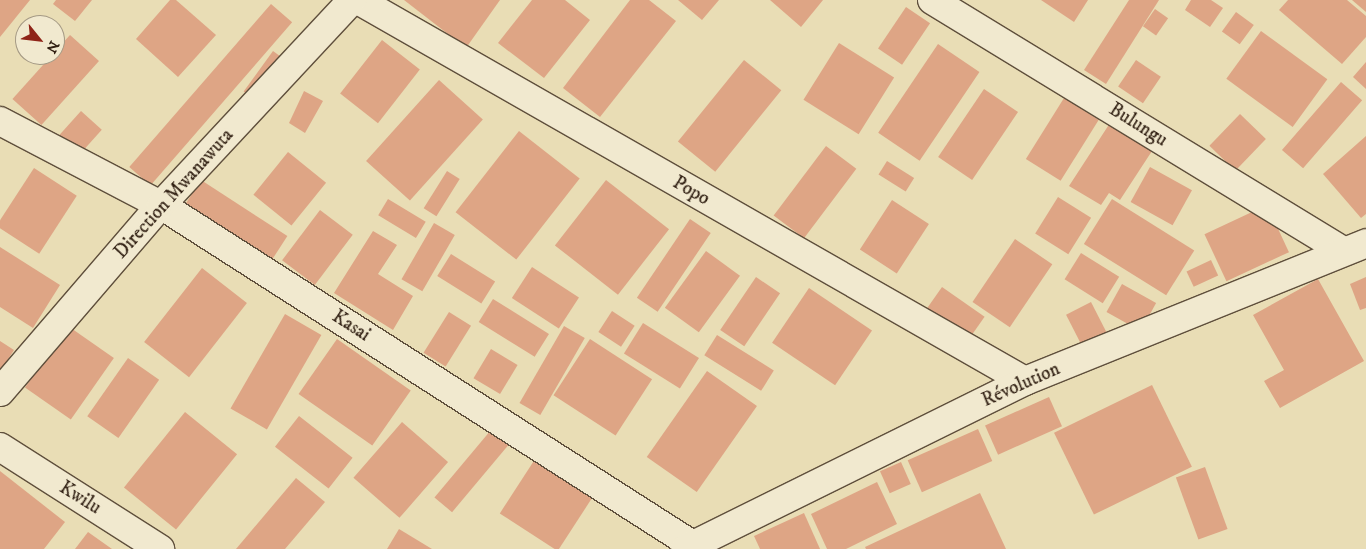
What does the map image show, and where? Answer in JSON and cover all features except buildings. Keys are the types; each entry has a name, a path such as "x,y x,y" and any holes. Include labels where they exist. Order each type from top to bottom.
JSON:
{"street":[{"name":"Direction Mwanawuta","path":"0,392 161,205 352,0"},
{"name":"Popo","path":"358,0 1025,382"},
{"name":"Bulungu","path":"932,0 1355,247"},
{"name":"Kasai","path":"0,121 161,205 689,547"},
{"name":"Révolution","path":"689,547 1025,382 1355,247"},
{"name":"Kwilu","path":"0,447 160,549"}]}
